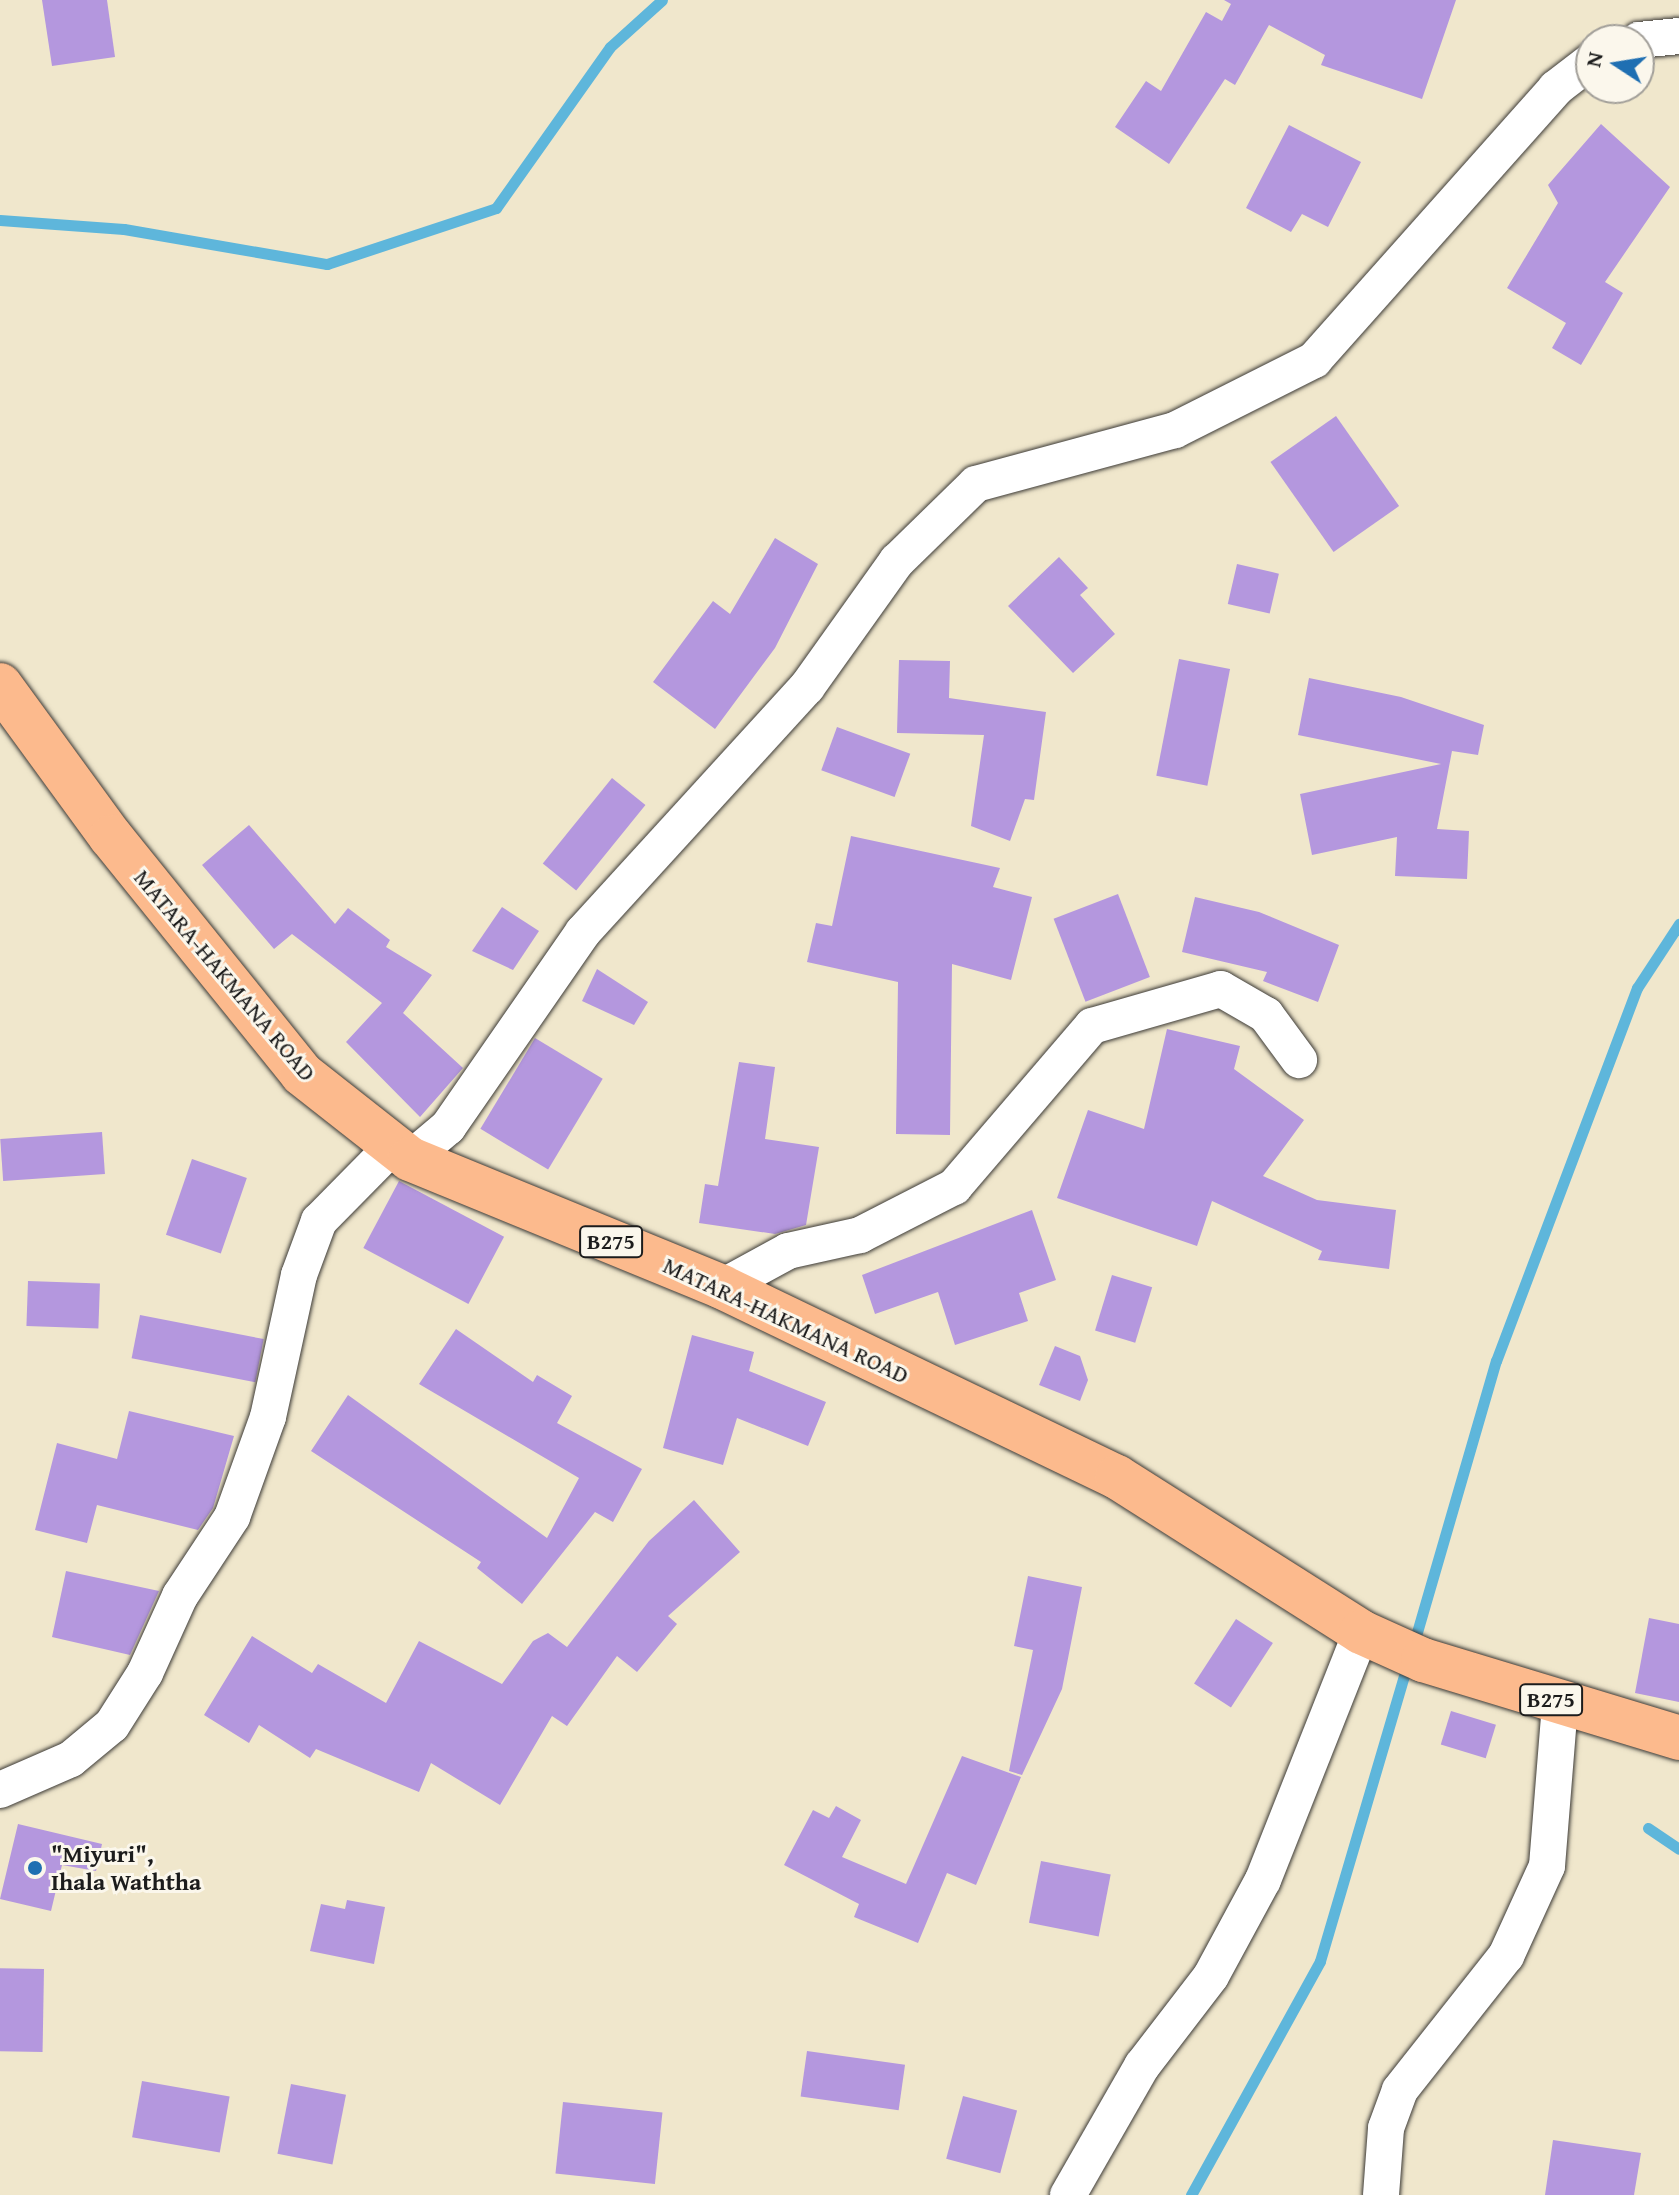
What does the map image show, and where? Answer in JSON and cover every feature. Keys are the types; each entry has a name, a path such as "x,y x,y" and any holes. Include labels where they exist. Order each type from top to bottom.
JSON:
{"main road":[{"name":"MATARA-HAKMANA ROAD","path":"0,685 111,837 302,1074 401,1153 722,1287 1117,1477 1361,1632 1423,1660 1679,1738"}],"street":[{"path":"1655,38 1679,36"},
{"path":"0,1790 71,1759 112,1725 145,1673 180,1596 232,1517 268,1417 299,1275 319,1221 401,1153 448,1127 583,932 807,687 897,561 976,484 1175,430 1314,360 1556,88 1575,73"},
{"path":"722,1287 788,1251 860,1235 954,1187 1092,1026 1221,989 1266,1015 1299,1060"},
{"path":"1068,2195 1142,2066 1211,1976 1263,1880 1361,1632"},
{"path":"1381,2195 1386,2128 1400,2090 1506,1956 1547,1866 1560,1703"}],"building":[{"path":"42,0 107,0 115,57 52,66"},
{"path":"1224,0 1456,0 1422,99 1321,65 1325,55 1269,25 1235,85 1225,79 1169,164 1115,127 1146,81 1161,91 1206,12 1222,21 1231,4"},
{"path":"1601,124 1670,187 1605,282 1623,293 1581,365 1552,348 1566,323 1507,288 1558,203 1548,185"},
{"path":"1289,125 1361,162 1328,227 1302,214 1291,232 1246,208"},
{"path":"1336,416 1399,506 1334,552 1270,462"},
{"path":"775,538 818,564 775,648 715,729 653,682 713,601 730,614"},
{"path":"1059,557 1088,588 1080,595 1115,634 1073,673 1008,606"},
{"path":"1237,564 1279,574 1270,614 1228,604"},
{"path":"1179,659 1230,669 1207,786 1156,776"},
{"path":"899,660 950,661 949,698 1046,712 1034,800 1025,799 1010,841 971,826 984,735 897,733"},
{"path":"1309,678 1401,697 1484,725 1478,755 1452,751 1437,829 1469,831 1467,879 1395,876 1397,837 1312,855 1300,794 1441,764 1298,735"},
{"path":"837,727 910,754 895,797 821,770"},
{"path":"612,778 645,805 576,891 543,863"},
{"path":"249,825 335,924 348,908 390,940 386,947 432,975 403,1013 463,1068 420,1117 346,1042 382,1003 292,934 274,949 202,865"},
{"path":"851,836 1000,868 993,887 1032,897 1011,980 952,964 950,1135 896,1134 898,982 807,962 816,923 832,926"},
{"path":"1118,894 1150,977 1085,1002 1054,919"},
{"path":"1195,897 1259,912 1339,945 1318,1002 1263,981 1267,972 1182,952"},
{"path":"502,907 539,931 513,970 472,951"},
{"path":"597,969 648,1002 634,1025 582,1001"},
{"path":"1167,1029 1240,1046 1234,1069 1304,1120 1263,1176 1317,1200 1396,1210 1389,1269 1318,1260 1322,1251 1212,1201 1197,1246 1057,1198 1088,1110 1144,1129"},
{"path":"535,1038 603,1079 548,1170 480,1129"},
{"path":"739,1062 775,1067 765,1139 819,1147 806,1225 775,1234 699,1223 705,1184 718,1186"},
{"path":"102,1132 105,1174 3,1181 0,1139"},
{"path":"192,1159 247,1178 221,1254 166,1235"},
{"path":"399,1181 504,1237 468,1304 363,1248"},
{"path":"1032,1210 1056,1280 1019,1293 1028,1321 955,1345 938,1292 875,1314 862,1275"},
{"path":"1112,1275 1152,1287 1135,1343 1095,1330"},
{"path":"28,1281 100,1284 98,1328 26,1326"},
{"path":"140,1315 264,1339 255,1382 132,1358"},
{"path":"456,1329 533,1382 537,1375 572,1396 557,1423 642,1469 613,1522 595,1512 522,1604 477,1568 481,1562 311,1451 348,1395 547,1538 579,1478 419,1384"},
{"path":"692,1335 754,1352 749,1371 826,1402 808,1446 737,1418 723,1465 663,1448"},
{"path":"1055,1346 1080,1356 1088,1380 1080,1401 1039,1385"},
{"path":"129,1411 234,1436 213,1508 198,1530 97,1505 87,1543 35,1530 57,1443 117,1459"},
{"path":"694,1500 740,1552 668,1616 677,1624 637,1672 617,1656 567,1726 552,1716 500,1805 431,1763 419,1792 316,1749 310,1758 259,1725 249,1743 204,1715 252,1636 312,1673 318,1664 386,1703 419,1641 502,1684 533,1641 548,1633 567,1647 649,1541"},
{"path":"66,1571 159,1591 130,1655 52,1637"},
{"path":"1028,1576 1082,1587 1062,1689 1022,1775 1009,1771 1033,1650 1014,1646"},
{"path":"1649,1618 1679,1624 1679,1702 1635,1693"},
{"path":"1236,1619 1273,1643 1231,1708 1194,1684"},
{"path":"1451,1711 1496,1725 1486,1758 1441,1744"},
{"path":"962,1756 1021,1777 976,1885 947,1873 918,1943 854,1917 859,1904 784,1865 813,1810 829,1818 836,1806 861,1820 842,1857 906,1884"},
{"name":"\"Miyuri\", Ihala Waththa","path":"18,1824 102,1844 96,1871 62,1865 51,1911 0,1899"},
{"path":"1041,1861 1111,1875 1099,1936 1029,1923"},
{"path":"347,1900 385,1907 374,1964 310,1951 321,1904 345,1909"},
{"path":"0,1968 44,1969 43,2052 0,2051"},
{"path":"807,2051 905,2065 899,2110 801,2097"},
{"path":"142,2081 230,2096 220,2153 132,2137"},
{"path":"291,2084 346,2095 332,2164 277,2154"},
{"path":"963,2096 1017,2110 1000,2173 946,2159"},
{"path":"563,2102 662,2112 655,2184 555,2174"},
{"path":"1553,2140 1641,2153 1634,2195 1545,2195"}],"waterway":[{"path":"0,220 124,229 327,264 496,208 610,47 662,0"},
{"path":"1413,1646 1496,1361 1637,988 1679,924"},
{"path":"1191,2195 1320,1961 1408,1662"},
{"path":"1648,1828 1679,1849"}],"place":[{"name":"\"Miyuri\", Ihala Waththa","path":"35,1868"}]}
